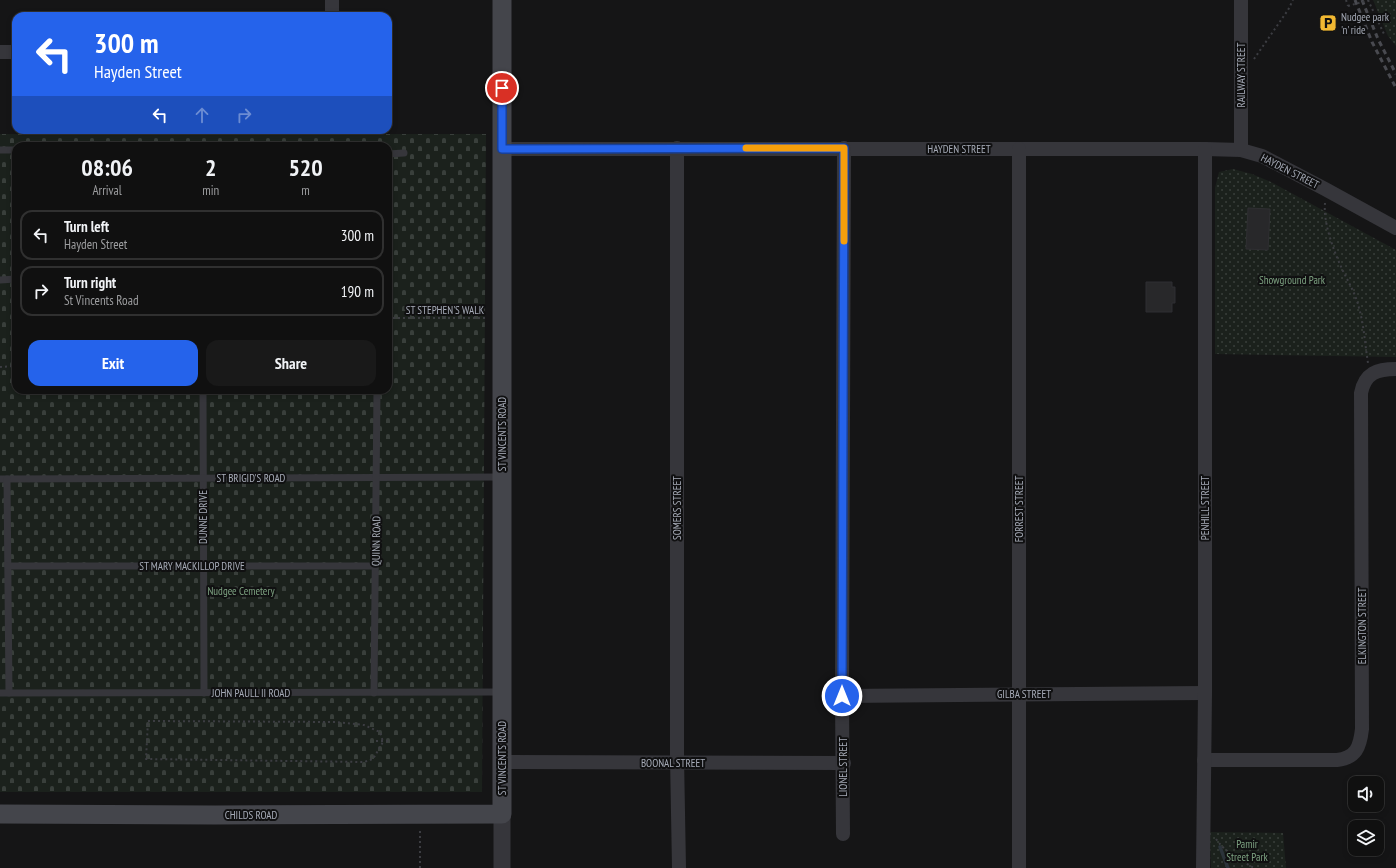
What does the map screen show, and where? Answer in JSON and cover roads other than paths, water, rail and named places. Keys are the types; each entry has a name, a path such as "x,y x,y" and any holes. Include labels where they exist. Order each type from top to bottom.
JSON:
{"main road":[{"name":"ST VINCENTS ROAD","path":"502,0 502,814"},
{"name":"CHILDS ROAD","path":"0,814 502,814"}],"street":[{"path":"332,0 332,12"},
{"name":"RAILWAY STREET","path":"1241,0 1241,150"},
{"path":"0,52 12,52"},
{"name":"SOMERS STREET","path":"677,148 677,763 679,868"},
{"name":"HAYDEN STREET","path":"502,149 844,148 1241,150 1273,160 1396,228"},
{"name":"LIONEL STREET","path":"844,148 842,696 844,834"},
{"name":"FORREST STREET","path":"1018,868 1019,149"},
{"name":"PENHILL STREET","path":"1203,868 1205,693 1205,149"},
{"name":"ELKINGTON STREET","path":"1204,760 1337,760 1351,756 1359,745 1362,729 1361,393 1364,383 1371,375 1380,370 1396,369"},
{"name":"GILBA STREET","path":"842,696 1205,693"},
{"name":"BOONAL STREET","path":"502,762 844,763"},
{"name":"ST VINCENTS ROAD","path":"502,814 502,868"}],"lane":[{"path":"0,150 12,150"},
{"path":"392,154 404,153"},
{"path":"0,280 12,279"},
{"name":"DUNNE DRIVE","path":"203,394 204,693"},
{"name":"QUINN ROAD","path":"374,693 377,477 376,394"},
{"name":"ST BRIGID'S ROAD","path":"4,479 502,477"},
{"path":"4,479 8,566 9,694"},
{"name":"ST MARY MACKILLOP DRIVE","path":"8,566 376,566"},
{"name":"JOHN PAULL II ROAD","path":"0,694 502,692"}],"waterway":[{"path":"1220,847 1228,868"}],"railway":[{"path":"1355,0 1372,42 1396,88"},
{"path":"1362,0 1378,39 1396,74"}],"place":[{"name":"Nudgee park 'n' ride","path":"1328,23"}],"park label":[{"name":"Showground Park","path":"1292,280"},
{"name":"Nudgee Cemetery","path":"241,591"},
{"name":"Pamir Street Park","path":"1247,850"}]}
